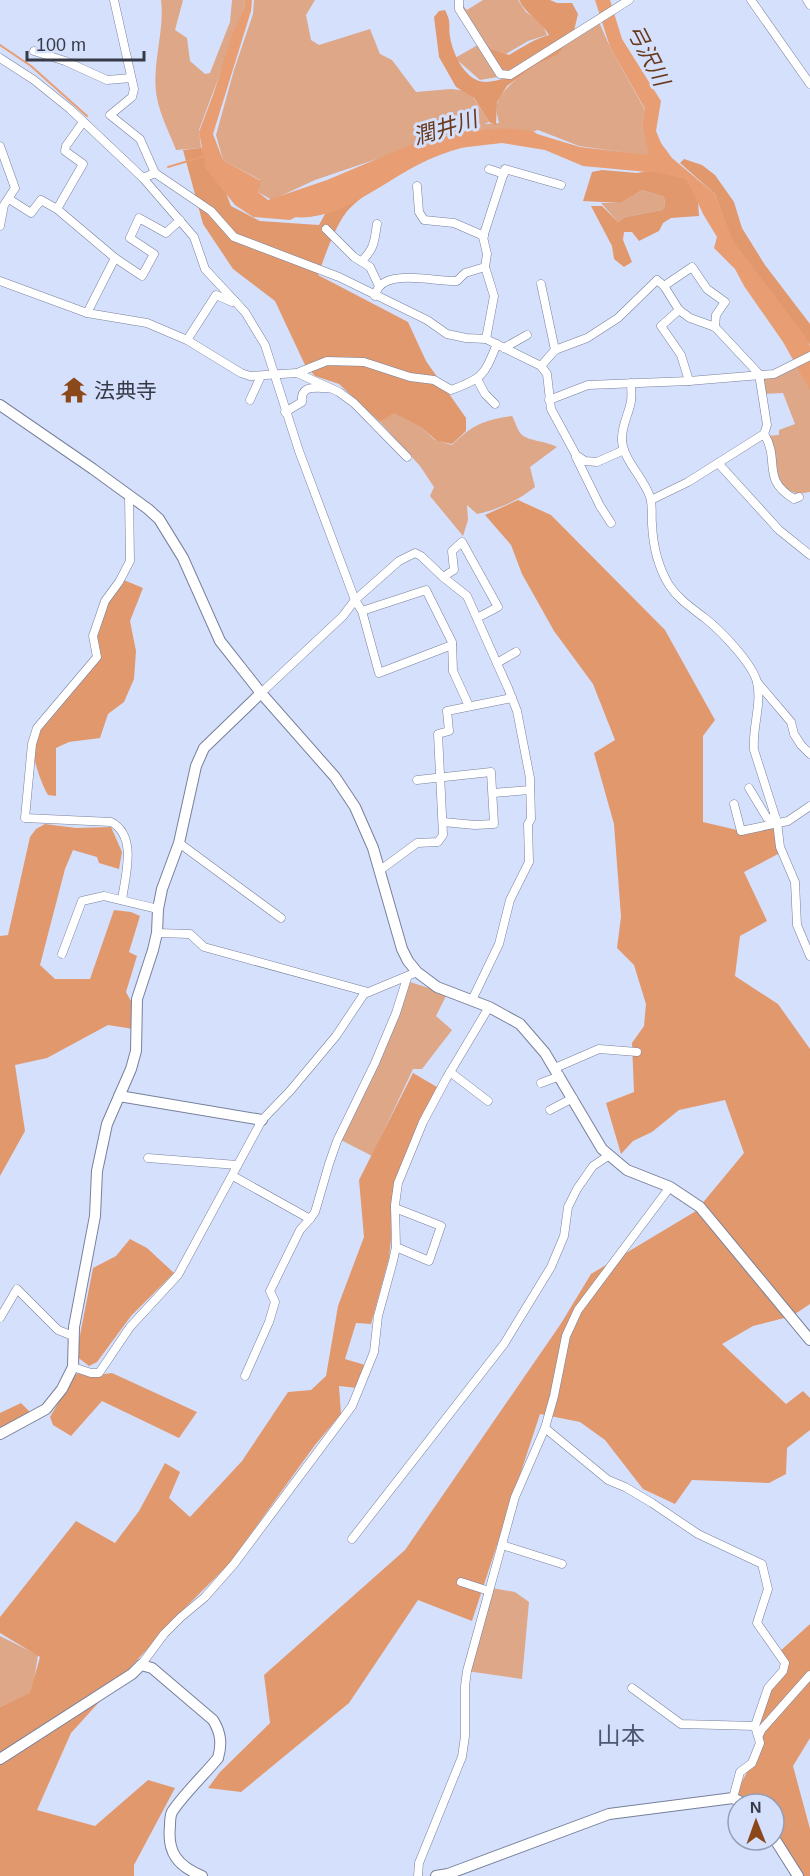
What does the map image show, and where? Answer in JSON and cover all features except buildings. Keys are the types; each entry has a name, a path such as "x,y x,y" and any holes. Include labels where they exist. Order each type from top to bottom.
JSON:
{"street":[{"path":"114,0 134,89 132,97 110,115 140,139 155,173 211,211 234,237 339,277 427,320 447,334 486,339 541,366 547,375 551,409 600,506 611,523"},
{"path":"459,0 459,9 500,74 510,75 630,0"},
{"path":"751,0 810,84"},
{"path":"807,0 810,5"},
{"path":"34,51 65,61 107,80 131,78"},
{"path":"0,58 34,80 70,109 143,178 194,237 205,269 236,301 265,345 285,411 362,611 379,673 452,645"},
{"path":"57,209 83,164 65,152 66,146 83,122"},
{"path":"0,146 15,188 4,205 0,226"},
{"path":"489,169 504,174"},
{"path":"486,339 494,296 485,267 487,254 484,236 505,169 561,186"},
{"path":"143,178 155,173"},
{"path":"417,186 418,212 424,220 454,223 484,236"},
{"path":"9,199 30,213 41,200 57,209 115,258 142,276 154,254 130,238 139,218 166,233 180,220"},
{"path":"362,261 375,242 377,224"},
{"path":"326,229 370,267 379,286"},
{"path":"87,313 115,258"},
{"path":"375,296 379,286 385,282 407,278 457,281 465,273 485,267"},
{"path":"664,286 692,267 707,289 724,302 716,315 715,327"},
{"path":"541,366 555,350 587,338 618,318 657,280 664,286 680,310 690,318 715,327 759,374 767,425 764,434 688,482 651,500"},
{"path":"0,282 87,313 147,323 187,340 241,373 250,376 297,372 327,361 364,362 410,377 434,380 451,390 477,379 486,371 501,346 527,335"},
{"path":"541,284 555,350"},
{"path":"187,340 216,295 232,302 236,301"},
{"path":"680,310 661,326 681,355 689,381"},
{"path":"549,400 588,385 689,381 774,374 810,356"},
{"path":"297,372 354,403 406,457"},
{"path":"250,400 261,376"},
{"path":"477,379 485,394 495,404"},
{"path":"631,383 631,401 622,431 624,450 651,500 653,541 660,566 670,585 684,603 708,620 735,649 757,682 791,722 794,734 801,746 810,754"},
{"path":"285,411 302,402 301,396 309,387 331,389"},
{"path":"0,405 148,508 168,532 183,558 220,640 261,693 335,777 364,827 412,975 489,1007 520,1024 535,1039 558,1072 608,1156 627,1170 670,1187 700,1207 810,1340"},
{"path":"764,434 772,446 772,470 775,483 784,493 794,499 799,497"},
{"path":"576,455 585,461 597,462 624,450"},
{"path":"718,463 779,530 810,555"},
{"path":"122,900 128,845 118,826 111,822 25,818 32,744 37,728 97,657 93,636 105,601 119,582 130,561 129,495"},
{"path":"443,577 454,570 452,551 462,542 498,607 477,618"},
{"path":"0,1434 46,1409 63,1389 73,1367 73,1336 95,1216 97,1171 107,1124 131,1069 136,1051 137,999 156,933 162,889 187,814 195,766 204,748 343,616 356,600 399,561 415,553 467,596 512,698 530,778 529,862 510,900 499,944 472,1000"},
{"path":"362,611 426,590 452,642 453,671 469,706"},
{"path":"497,663 516,652"},
{"path":"757,682 754,750 776,821 780,847 795,882 797,925 810,956"},
{"path":"379,871 417,843 438,842 443,835 438,734 449,730 447,711 512,698"},
{"path":"417,780 491,772 494,824 443,822"},
{"path":"749,788 767,818 776,821"},
{"path":"493,793 530,790"},
{"path":"734,804 741,831 776,821 788,821 810,806"},
{"path":"179,843 281,918"},
{"path":"62,954 82,901 104,896 158,909"},
{"path":"156,933 190,934 204,947 368,992"},
{"path":"73,1367 99,1374 130,1327 178,1275 262,1120 290,1091 336,1036 356,1004 368,992 412,975"},
{"path":"245,1376 269,1322 275,1302 270,1291 300,1230 315,1212 337,1141 375,1063 412,975"},
{"path":"0,1759 132,1674 141,1665 164,1634 206,1597 234,1564 352,1406 374,1352 378,1316 396,1247 395,1208 398,1183 403,1168 423,1122 489,1007"},
{"path":"541,1083 599,1049 637,1052"},
{"path":"450,1072 488,1101"},
{"path":"119,1096 262,1120"},
{"path":"550,1110 573,1098"},
{"path":"352,1539 504,1344 551,1268 564,1236 568,1207 577,1189 593,1166 608,1156"},
{"path":"148,1158 237,1165"},
{"path":"233,1176 310,1219"},
{"path":"418,1876 419,1863 462,1757 467,1671 515,1497 545,1428 566,1336 578,1310 670,1187"},
{"path":"395,1208 441,1226 429,1261 396,1247"},
{"path":"0,1318 17,1289 58,1330 73,1336"},
{"path":"545,1428 608,1480 652,1503 698,1534 762,1564 768,1589 757,1623 785,1663 783,1671 768,1688 755,1726 760,1743 752,1763 740,1772 735,1792"},
{"path":"502,1545 562,1564"},
{"path":"461,1581 489,1591"},
{"path":"141,1665 152,1668 160,1674 213,1720 219,1730 221,1749 218,1758 171,1814 168,1841 173,1852 179,1862 202,1876"},
{"path":"759,1735 768,1721 810,1675"},
{"path":"632,1688 681,1724 755,1726"},
{"path":"436,1876 448,1874 609,1814 726,1799"},
{"path":"783,1852 798,1876"}],"shaded area":[{"path":"161,0 183,0 175,30 187,38 190,61 205,74 210,73 230,22 232,0 245,0 244,9 199,130 201,148 176,150 158,104 156,73 162,12"},
{"path":"245,0 252,0 251,11 213,134 223,160 261,181 258,192 268,200 327,180 410,145 481,127 480,136 455,145 534,133 580,147 649,155 642,126 645,109 610,47 595,0 610,0 622,39 661,101 656,131 661,143 672,158 715,194 733,241 805,336 810,346 810,390 783,342 744,286 735,269 714,248 717,237 703,214 687,179 658,173 583,166 545,150 502,143 415,153 290,220 253,217 235,205 206,169 199,132 232,35 244,9"},
{"path":"254,0 315,0 306,15 311,40 319,45 370,29 380,54 392,60 416,92 451,89 469,91 489,122 484,124 499,123 497,104 512,83 599,22 610,47 645,110 642,126 650,156 579,146 538,130 521,135 482,136 480,124 315,180 272,200 258,192 260,180 223,160 216,135 253,14"},
{"path":"483,0 518,0 526,12 542,23 547,35 528,41 506,54 490,48 510,75 480,80 455,58 483,42 466,27 459,2 467,10"},
{"path":"519,0 572,3 578,14 573,35 558,54 535,65 507,86 497,102 496,125 489,122 474,98 456,87 439,57 434,17 439,11 445,10 454,51 466,72 478,80 494,81 508,78 487,47 509,55 549,35"},
{"path":"208,147 231,206 260,221 319,225 338,190 407,152 424,159 367,194 350,208 336,230 318,275 408,322 426,361 466,418 466,431 452,444 437,441 422,428 394,413 380,422 339,384 315,376 305,365 275,301 233,269 203,224 183,150"},
{"path":"684,159 702,165 715,175 734,202 742,228 765,265 810,324 810,345 732,241 715,194 680,163"},
{"path":"602,170 637,173 653,170 687,179 698,201 699,216 671,218 663,223 659,231 639,241 632,232 624,232 623,240 632,262 624,267 614,259 612,246 591,206 602,206 618,222 625,217 662,210 665,206 664,197 642,190 621,203 583,201 592,172"},
{"path":"642,190 664,197 665,206 662,210 625,217 618,222 601,203 621,203"},
{"path":"810,359 810,492 797,494 780,486 765,436 779,435 779,430 795,424 783,393 762,394 759,374 777,375"},
{"path":"393,412 422,428 435,440 452,445 479,424 512,416 524,436 557,447 530,467 535,487 522,496 501,507 477,514 467,505 468,520 463,536 430,496 434,487 420,466 380,422"},
{"path":"518,500 551,515 665,630 715,720 703,736 703,822 741,831 777,826 778,854 744,872 767,921 740,936 735,976 778,1004 810,1049 810,1304 792,1316 753,1326 722,1344 786,1404 803,1391 810,1398 810,1430 787,1448 786,1474 769,1483 692,1480 675,1504 643,1489 605,1440 580,1422 540,1414 472,1621 418,1600 349,1703 241,1792 208,1788 220,1772 270,1723 264,1675 405,1550 560,1325 591,1274 696,1211 744,1153 725,1100 679,1110 652,1132 633,1141 621,1154 606,1103 634,1092 632,1043 644,1026 646,1004 634,965 617,948 621,917 614,824 594,753 615,740 593,684 554,631 522,574 511,545 485,515"},
{"path":"119,578 143,588 130,621 136,651 134,679 124,702 108,714 100,738 69,742 56,748 56,796 48,795 37,769 33,742 43,722 97,657 93,636"},
{"path":"45,824 76,828 111,827 122,852 119,869 99,863 97,857 73,850 65,869 40,965 55,979 90,979 114,910 131,912 140,916 129,952 137,956 126,992 133,1005 133,1029 108,1025 47,1058 15,1065 25,1131 0,1176 0,936 8,935 30,837 36,829"},
{"path":"410,982 447,994 436,1016 452,1030 422,1069 413,1069 372,1156 341,1140 384,1049"},
{"path":"413,1073 437,1087 396,1194 389,1258 371,1324 356,1323 345,1359 365,1365 357,1388 339,1386 341,1414 315,1445 229,1564 179,1614 71,1733 37,1810 95,1826 148,1780 175,1788 134,1865 134,1876 0,1876 0,1707 30,1693 40,1657 0,1633 0,1617 76,1521 115,1543 139,1511 165,1463 180,1472 169,1498 190,1517 242,1461 288,1392 311,1390 326,1376 338,1306 364,1237 359,1180"},
{"path":"130,1239 147,1248 174,1273 131,1316 97,1362 89,1366 76,1356 93,1268 116,1256"},
{"path":"80,1372 90,1376 112,1373 197,1412 179,1438 102,1401 71,1436 53,1425 50,1417 74,1376"},
{"path":"21,1403 31,1413 0,1430 0,1413"},
{"path":"492,1588 515,1592 529,1602 522,1679 467,1671"},
{"path":"810,1624 810,1738 793,1766 810,1829 810,1876 798,1876 783,1852 786,1852 786,1792 736,1792 752,1763 762,1708 785,1663 778,1653"},
{"path":"0,1636 38,1655 32,1693 0,1707"}],"waterway":[{"path":"0,45 31,66 87,116"},
{"name":"潤井川","path":"288,209 320,208 337,202 414,159 457,142 501,136 531,138"},
{"path":"168,167 205,156"}],"place":[{"name":"法典寺","path":"74,390"}],"district":[{"name":"山本","path":"621,1735"}],"water label":[{"name":"弓沢川","path":"648,55"}]}
